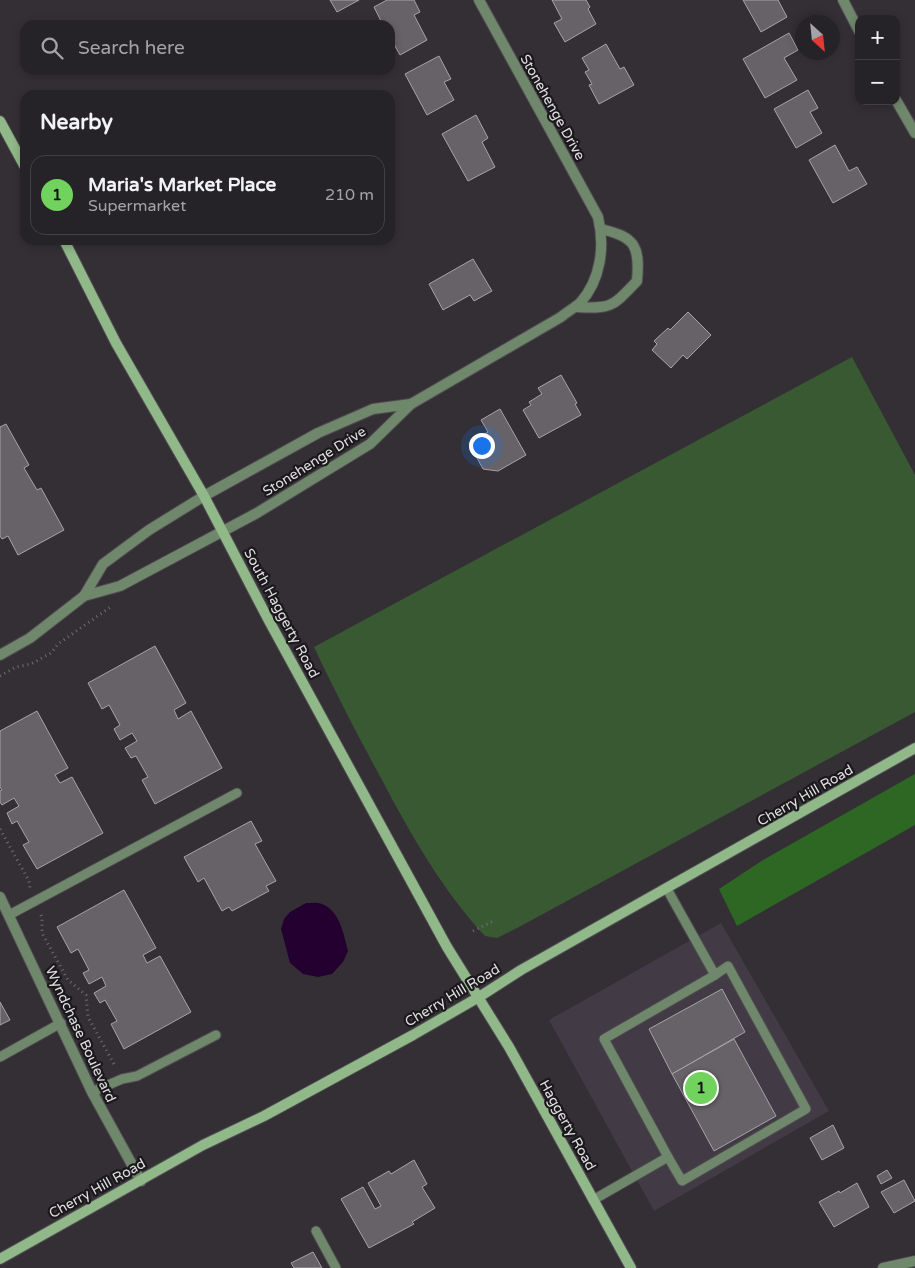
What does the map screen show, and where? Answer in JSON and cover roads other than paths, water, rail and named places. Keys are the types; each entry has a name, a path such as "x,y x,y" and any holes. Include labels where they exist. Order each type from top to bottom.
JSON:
{"main road":[{"path":"0,121 20,158"},
{"name":"South Haggerty Road","path":"67,245 116,343 204,496 268,619 446,947 479,997"},
{"name":"Cherry Hill Road","path":"0,1258 202,1145 264,1116 305,1094 915,748"},
{"name":"Haggerty Road","path":"479,997 509,1047 631,1268"}],"street":[{"name":"Stonehenge Drive","path":"222,531 257,514 370,444 411,404 576,307 590,288 601,256 598,217 478,0"},
{"path":"843,0 855,23"},
{"path":"899,105 915,133"},
{"path":"576,307 600,308 616,303 637,281 639,258 631,242 616,232 600,229"},
{"name":"Stonehenge Drive","path":"204,496 318,433 373,409 411,404"},
{"path":"0,655 30,638 84,596 103,564 149,530 204,496"},
{"path":"84,596 120,586 222,531"},
{"name":"Wyndchase Boulevard","path":"0,897 92,1092 141,1180"},
{"path":"883,1268 908,1264"}],"lane":[{"path":"9,915 237,794"},
{"path":"667,888 715,974"},
{"path":"728,966 806,1109 682,1180 604,1039 715,974 728,966"},
{"path":"0,1056 61,1023"},
{"path":"92,1092 122,1079 137,1076 216,1035"},
{"path":"593,1200 668,1157"},
{"path":"316,1231 336,1268"}],"place":[{"name":"Maria's Market Place","path":"701,1088"}]}
